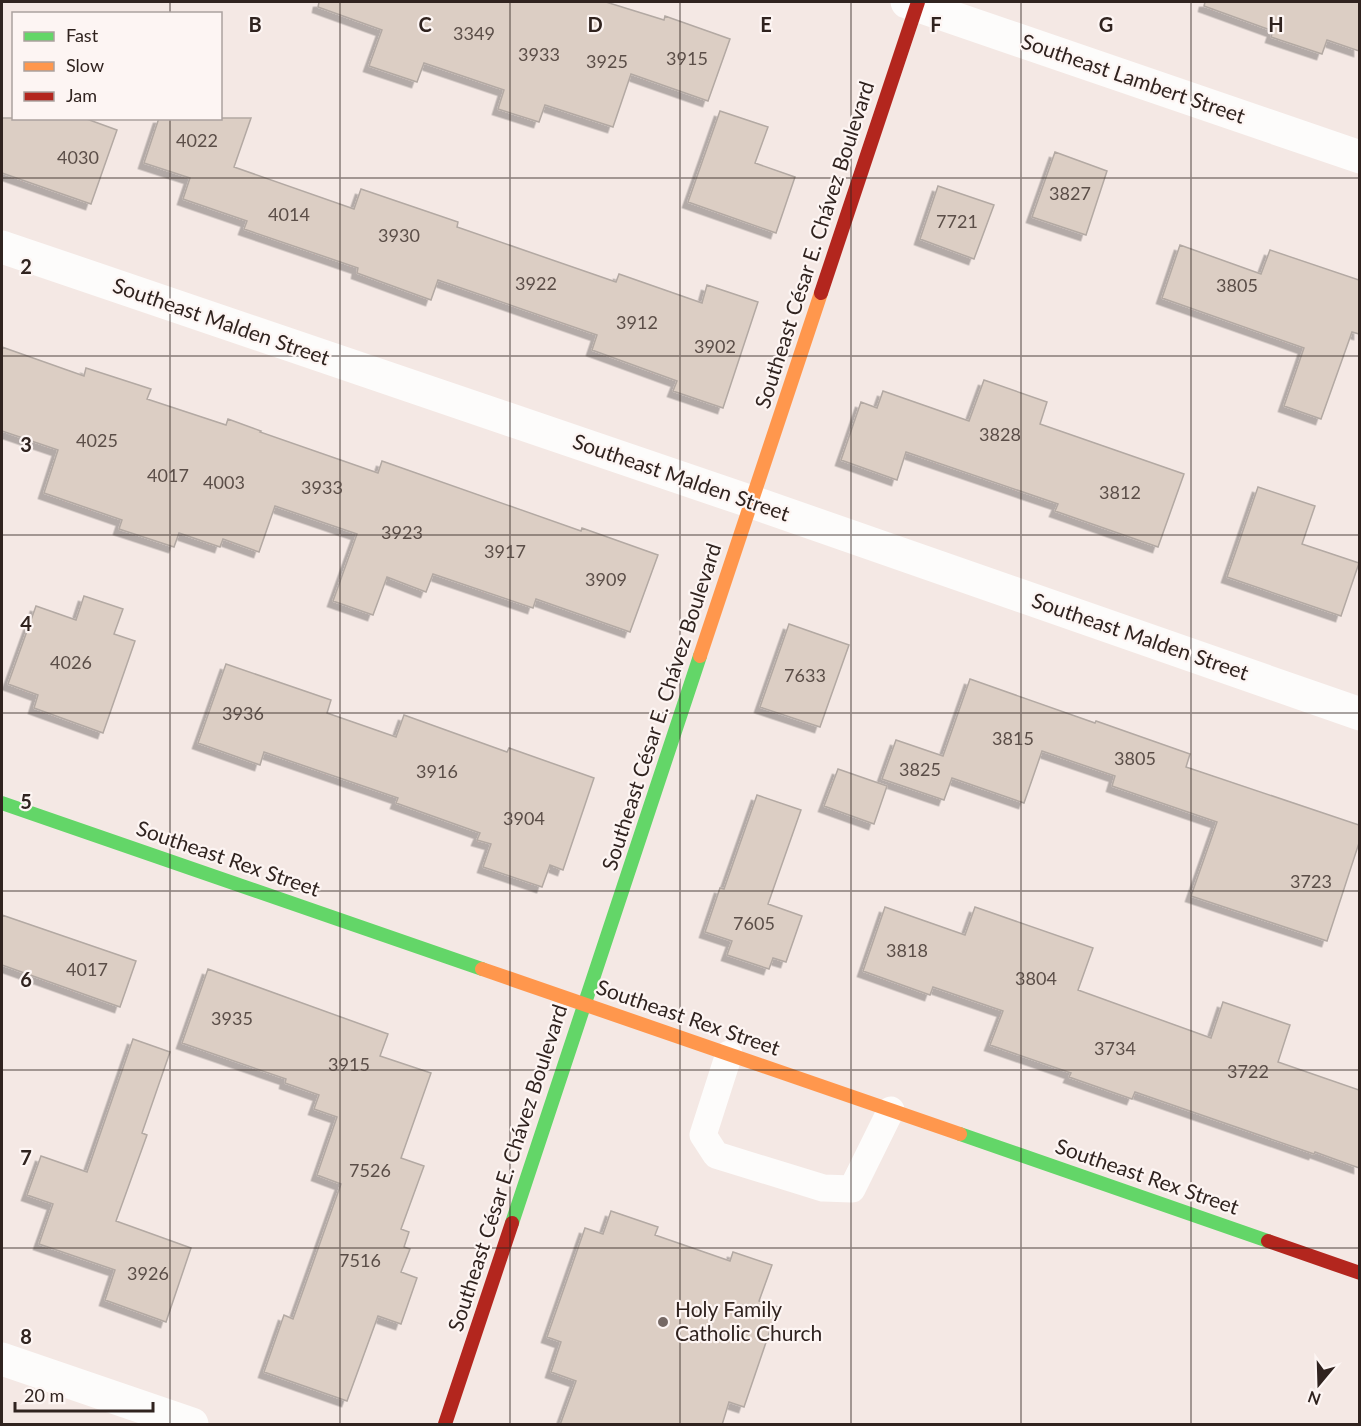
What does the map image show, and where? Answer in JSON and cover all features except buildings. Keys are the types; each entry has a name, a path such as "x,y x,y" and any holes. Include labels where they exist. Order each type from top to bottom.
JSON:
{"street":[{"name":"Southeast Lambert Street","path":"914,3 1359,157"},
{"name":"Southeast César E. Chávez Boulevard","path":"445,1425 752,502 914,3"},
{"name":"Southeast Malden Street","path":"2,247 752,502 1359,714"},
{"name":"Southeast Rex Street","path":"2,803 1359,1273"},
{"path":"2,1359 192,1425"}],"lane":[{"path":"729,1054 703,1135 716,1155 823,1188 852,1189 891,1110"}],"traffic: fast":[{"path":"512,1223 700,656"},
{"path":"2,803 482,969"},
{"path":"960,1134 1268,1241"}],"traffic: slow":[{"path":"700,656 821,293"},
{"path":"482,969 960,1134"}],"traffic: jam":[{"path":"821,293 918,2"},
{"path":"445,1424 512,1223"},
{"path":"1268,1241 1360,1273"}],"place":[{"name":"Holy Family Catholic Church","path":"663,1322"}]}
